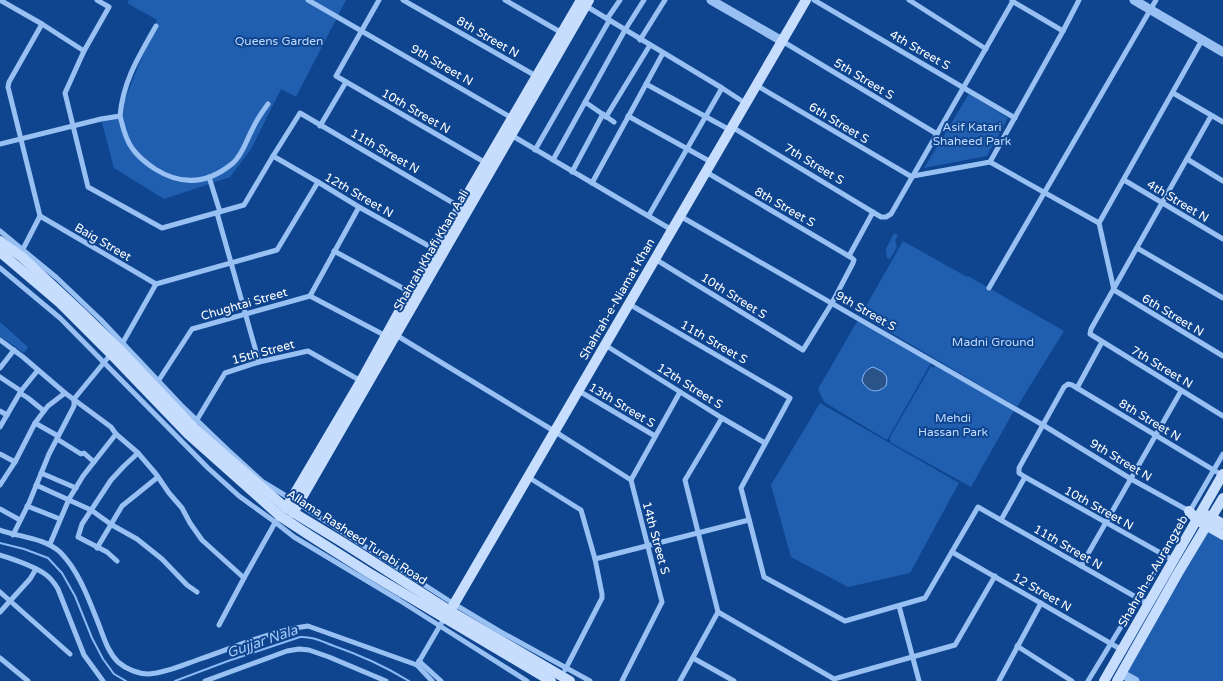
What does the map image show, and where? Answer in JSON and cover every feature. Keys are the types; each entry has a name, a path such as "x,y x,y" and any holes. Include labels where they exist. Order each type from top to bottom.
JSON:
{"main road":[{"name":"Shahrah-e-Niamat Khan","path":"447,615 806,0"},
{"name":"Shahrah Khafi Khan Aali","path":"287,510 391,336 436,250 462,210 486,163 510,132 512,118 562,33 585,2"},
{"name":"Shahrah Khafi Khan Aali","path":"413,294 585,2"},
{"name":"Allama Rasheed Turabi Road","path":"0,241 22,257 157,384 229,460 287,510"},
{"name":"Allama Rasheed Turabi Road","path":"0,252 118,349 188,434 287,510 551,681"},
{"name":"Shahrah Khafi Khan Aali","path":"287,510 361,380 391,336"},
{"name":"Shahrah-e-Aurangzeb","path":"1104,681 1148,604 1168,558 1199,516 1220,473"},
{"path":"1120,677 1178,573 1223,498"},
{"path":"1189,511 1209,522 1223,535"},
{"path":"1209,522 1223,524"},
{"name":"Allama Rasheed Turabi Road","path":"447,615 566,675"}],"street":[{"path":"0,0 84,51"},
{"path":"97,0 109,7 84,51 65,93 88,187 162,228 244,205 272,156"},
{"name":"9th Street N","path":"308,0 512,118"},
{"path":"362,30 379,0"},
{"name":"8th Street N","path":"403,0 537,77"},
{"path":"504,0 562,33"},
{"path":"535,150 620,0"},
{"path":"553,160 625,30 644,0"},
{"path":"640,40 665,0"},
{"path":"711,0 782,41"},
{"name":"4th Street S","path":"814,0 1015,118"},
{"path":"909,0 986,49"},
{"path":"990,162 1079,0"},
{"path":"1134,0 1223,52"},
{"path":"989,288 1156,0"},
{"path":"912,177 1012,1 1063,31"},
{"path":"585,2 608,20 746,103"},
{"path":"23,249 40,216 8,87 42,24"},
{"path":"156,26 130,75 123,96 120,116 129,143 146,163 164,175 182,180 196,180 209,177 234,162 243,150 252,130 268,104"},
{"name":"10th Street N","path":"362,30 336,76 486,163"},
{"path":"1114,290 1099,223 1202,40"},
{"name":"5th Street S","path":"782,41 937,134"},
{"path":"572,172 604,116 650,45"},
{"path":"592,183 663,53"},
{"path":"320,126 346,82"},
{"name":"7th Street S","path":"646,84 705,117 731,128 881,217 891,214 912,177"},
{"name":"6th Street S","path":"756,85 912,177"},
{"path":"649,215 722,88"},
{"path":"1172,93 1223,122"},
{"path":"585,102 614,122"},
{"name":"11th Street N","path":"272,156 300,113 462,210"},
{"path":"0,144 101,118 120,116"},
{"path":"628,116 711,162"},
{"path":"1114,290 1212,116"},
{"path":"510,132 535,150 672,230"},
{"name":"12th Street N","path":"272,156 436,250"},
{"path":"1187,159 1223,181"},
{"path":"912,177 990,162 1099,223"},
{"name":"8th Street S","path":"706,172 854,260 832,303"},
{"path":"209,177 259,362"},
{"name":"4th Street N","path":"1124,180 1223,239"},
{"path":"13,535 49,454 74,406 74,399 91,377 118,349 156,284 277,250 318,182"},
{"path":"359,207 310,296 391,336 554,432 630,480 680,392"},
{"path":"848,256 873,212"},
{"name":"Baig Street","path":"40,216 156,284"},
{"name":"9th Street S","path":"680,216 1043,424"},
{"path":"0,231 57,278 89,308 118,349"},
{"path":"1137,248 1223,298"},
{"path":"334,252 413,294"},
{"name":"10th Street S","path":"654,259 803,350 832,303"},
{"path":"0,268 60,318 208,468 239,496 287,510"},
{"name":"7th Street N","path":"1114,290 1091,329 1090,334 1223,416"},
{"name":"6th Street N","path":"1114,290 1223,356"},
{"name":"Chughtai Street","path":"157,384 192,329 310,296"},
{"name":"11th Street S","path":"629,304 790,398 766,444"},
{"path":"0,340 111,427 116,434 138,453 182,508 202,540 244,578"},
{"path":"1077,388 1102,342"},
{"name":"12th Street S","path":"605,345 766,444"},
{"path":"0,368 14,350"},
{"name":"15th Street","path":"194,424 224,373 259,362 308,351 361,380"},
{"path":"0,426 21,392 38,370"},
{"path":"0,377 44,411"},
{"name":"8th Street N","path":"1043,424 1064,387 1072,384 1220,473"},
{"name":"13th Street S","path":"578,390 655,436"},
{"path":"1082,566 1181,391"},
{"path":"0,485 15,462 35,423 48,406 66,393"},
{"path":"0,411 7,415"},
{"path":"680,681 718,612 685,480 722,418"},
{"path":"35,423 81,454 84,453 94,462"},
{"name":"9th Street N","path":"1043,424 1131,479 1189,511"},
{"name":"10th Street N","path":"1043,424 1019,473 1168,558"},
{"path":"50,544 69,499 83,476 116,434"},
{"path":"766,444 741,488 764,577 845,621 925,598 952,552"},
{"path":"117,561 108,552 78,537 78,534 82,524 111,480 138,453"},
{"path":"0,454 15,462"},
{"path":"1088,681 1138,598 1168,558 1189,511 1220,473 1223,454"},
{"path":"42,473 76,488"},
{"path":"528,476 581,510 595,560 602,598 566,675 590,681"},
{"path":"97,548 122,506 158,477"},
{"path":"1001,520 1025,477"},
{"name":"14th Street S","path":"622,681 662,602 630,480"},
{"path":"36,485 91,510 137,539 162,559 196,592"},
{"path":"27,506 60,519"},
{"name":"11th Street N","path":"952,552 978,507 1148,604"},
{"path":"0,509 20,520"},
{"path":"219,626 244,578 287,510"},
{"path":"287,510 294,537 399,600 447,615 527,681"},
{"path":"595,560 749,520"},
{"path":"0,530 50,544 60,553 78,577 108,648 117,662 129,670 148,674 171,670 265,636 291,628 308,626 418,663 441,681"},
{"name":"12 Street N","path":"952,552 1122,650"},
{"path":"0,554 47,574 58,590 84,655 103,681"},
{"path":"0,612 30,579 36,569"},
{"path":"718,612 834,680 955,645 995,576"},
{"path":"0,592 70,654"},
{"path":"999,681 1041,603"},
{"path":"899,606 919,681"},
{"path":"418,663 447,615"},
{"path":"1017,646 1072,681"},
{"path":"204,681 300,649 329,657 386,681"},
{"path":"0,658 28,681"},
{"path":"693,658 734,681"},
{"path":"418,663 432,681 435,675"},
{"path":"1120,677 1135,681"}],"green space":[{"name":"Queens Garden","path":"129,0 346,0 296,97 281,89 251,149 230,177 164,199 114,168 101,119 118,116 157,20 127,3"},
{"name":"Asif Katari Shaheed Park","path":"969,94 1008,118 987,156 924,168"},
{"path":"894,233 898,236 895,240 897,247 890,259 887,258 886,249"},
{"name":"Madni Ground","path":"903,241 1064,331 1017,407 861,315"},
{"name":"Mehdi Hassan Park","path":"859,318 932,361 887,440 824,402 818,389"},
{"path":"0,322 28,347 24,353 0,336"},
{"name":"Mehdi Hassan Park","path":"936,363 1015,409 971,487 890,442 891,440 889,439 931,366 934,368"},
{"path":"820,403 959,483 910,573 848,587 791,557 771,485"},
{"path":"1206,526 1223,535 1223,681 1137,681 1121,672"}],"shaded area":[{"path":"873,367 883,372 887,379 886,386 876,391 867,388 862,381 865,372"}],"waterway":[{"name":"Gujjar Nala","path":"0,543 48,558 62,573 75,596 92,638 103,659 114,674 126,681"},
{"name":"Gujjar Nala","path":"175,681 300,637 309,637 363,657 409,681"}]}
